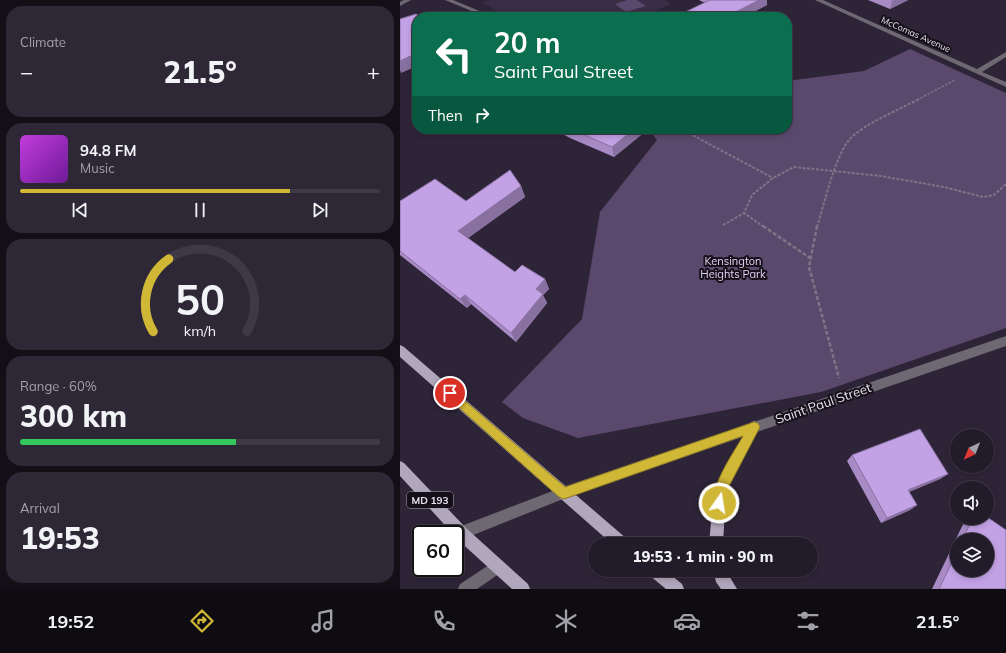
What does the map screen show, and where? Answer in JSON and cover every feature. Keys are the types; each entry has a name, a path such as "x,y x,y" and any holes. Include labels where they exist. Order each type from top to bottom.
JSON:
{"main road":[{"path":"400,350 614,537"},
{"path":"717,537 720,490 754,427"},
{"name":"MD 193","path":"400,467 454,525"},
{"name":"MD 193","path":"464,536 524,589"},
{"path":"662,577 676,589"},
{"path":"722,577 730,589"}],"street":[{"path":"400,4 408,0"},
{"path":"448,0 478,12"},
{"name":"McComas Avenue","path":"818,0 1006,85"},
{"path":"977,72 1006,54"},
{"name":"Saint Paul Street","path":"464,532 564,493 1006,341"},
{"path":"465,589 498,566"}],"path":[{"path":"844,396 808,267 815,232 843,150 850,139 860,130 956,79"},
{"path":"690,134 773,178"},
{"path":"723,224 744,213 752,195 773,178 794,167 881,176 983,197 994,195 1006,184"},
{"path":"744,213 810,258"}],"shaded area":[{"path":"490,0 665,0 671,4 654,12 500,12 482,3"}],"green space":[{"path":"627,0 637,0 646,6 626,12 615,4"},
{"name":"Kensington Heights Park","path":"910,49 1006,93 1006,328 821,392 578,438 523,418 502,402 582,319 600,212 657,140 653,134 792,134 792,80 864,71"}],"building":[{"path":"710,0 759,0 736,12 685,12"},
{"path":"412,15 412,55 400,61 400,19"},
{"path":"582,134 628,134 612,147"},
{"path":"510,170 521,186 458,231 515,272 522,265 545,279 536,289 543,294 511,333 465,295 460,299 400,251 400,201 435,179 466,201"},
{"path":"920,429 948,474 908,490 917,505 887,518 852,455"},
{"path":"994,522 1006,530 1006,589 939,589 950,566 950,577 994,577 994,533 966,533 970,525 994,525"}],"route":[{"path":"450,393 564,493 754,427 720,490 719,503"}]}
